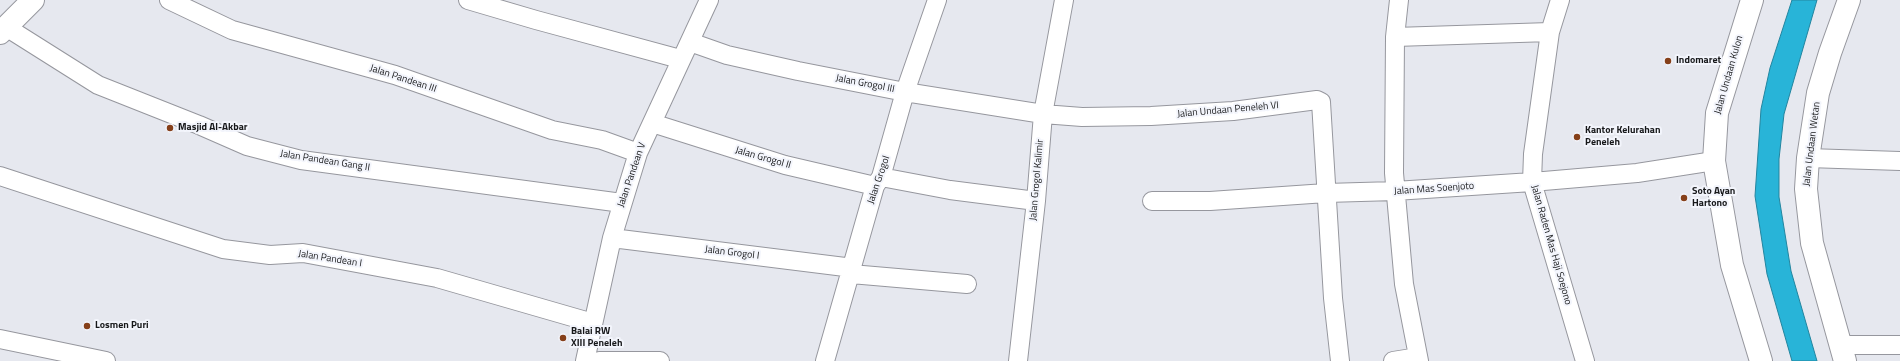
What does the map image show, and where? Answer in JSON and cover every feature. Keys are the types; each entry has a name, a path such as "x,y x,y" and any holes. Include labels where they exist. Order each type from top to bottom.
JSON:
{"main road":[{"path":"3,30 33,0"},
{"name":"Jalan Undaan Kulon","path":"1752,0 1717,113 1714,161 1732,266 1761,361"},
{"name":"Jalan Undaan Wetan","path":"1842,353 1812,243 1806,189 1808,158 1818,93 1832,46 1849,0"}],"street":[{"name":"Jalan Pandean III","path":"169,0 232,30 395,75 552,130 602,140 638,153"},
{"path":"468,0 680,60"},
{"name":"Jalan Pandean V","path":"586,361 612,238 638,153 709,0"},
{"name":"Jalan Grogol","path":"825,361 905,92 937,0"},
{"name":"Jalan Grogol Kalimir","path":"1018,361 1036,200 1043,114 1064,0"},
{"path":"1393,361 1418,359 1404,284 1394,173 1395,38 1399,0"},
{"name":"Jalan Raden Mas Haji Soejono","path":"1560,0 1550,32 1533,154 1532,182 1585,361"},
{"name":"Jalan Pandean Gang II","path":"3,30 98,85 199,125 247,146 301,160 622,203"},
{"path":"1395,38 1550,32"},
{"name":"Jalan Grogol III","path":"690,42 727,55 905,92 1043,114"},
{"name":"Jalan Undaan Peneleh VI","path":"1043,114 1082,117 1151,116 1233,111 1317,100 1321,102 1322,107 1326,193"},
{"name":"Jalan Grogol II","path":"652,123 785,165 878,182 1036,200"},
{"path":"1808,158 1900,162"},
{"name":"Jalan Mas Soenjoto","path":"1152,201 1210,201 1532,182 1637,173 1714,161"},
{"name":"Jalan Pandean I","path":"0,176 223,249 270,255 304,253 437,278 593,323"},
{"path":"1326,193 1340,361"},
{"name":"Jalan Grogol I","path":"612,238 852,271 967,284"},
{"path":"0,339 106,361"},
{"path":"1842,353 1900,344"},
{"path":"599,361 660,361"}],"water":[{"path":"1792,0 1817,0 1784,114 1779,159 1779,197 1791,271 1817,361 1792,361 1767,274 1755,196 1761,109 1770,68"}],"place":[{"name":"Indomaret","path":"1668,61"},
{"name":"Masjid Al-Akbar","path":"170,128"},
{"name":"Kantor Kelurahan Peneleh","path":"1577,137"},
{"name":"Soto Ayan Hartono","path":"1684,198"},
{"name":"Losmen Puri","path":"87,326"},
{"name":"Balai RW XIII Peneleh","path":"563,338"}]}
